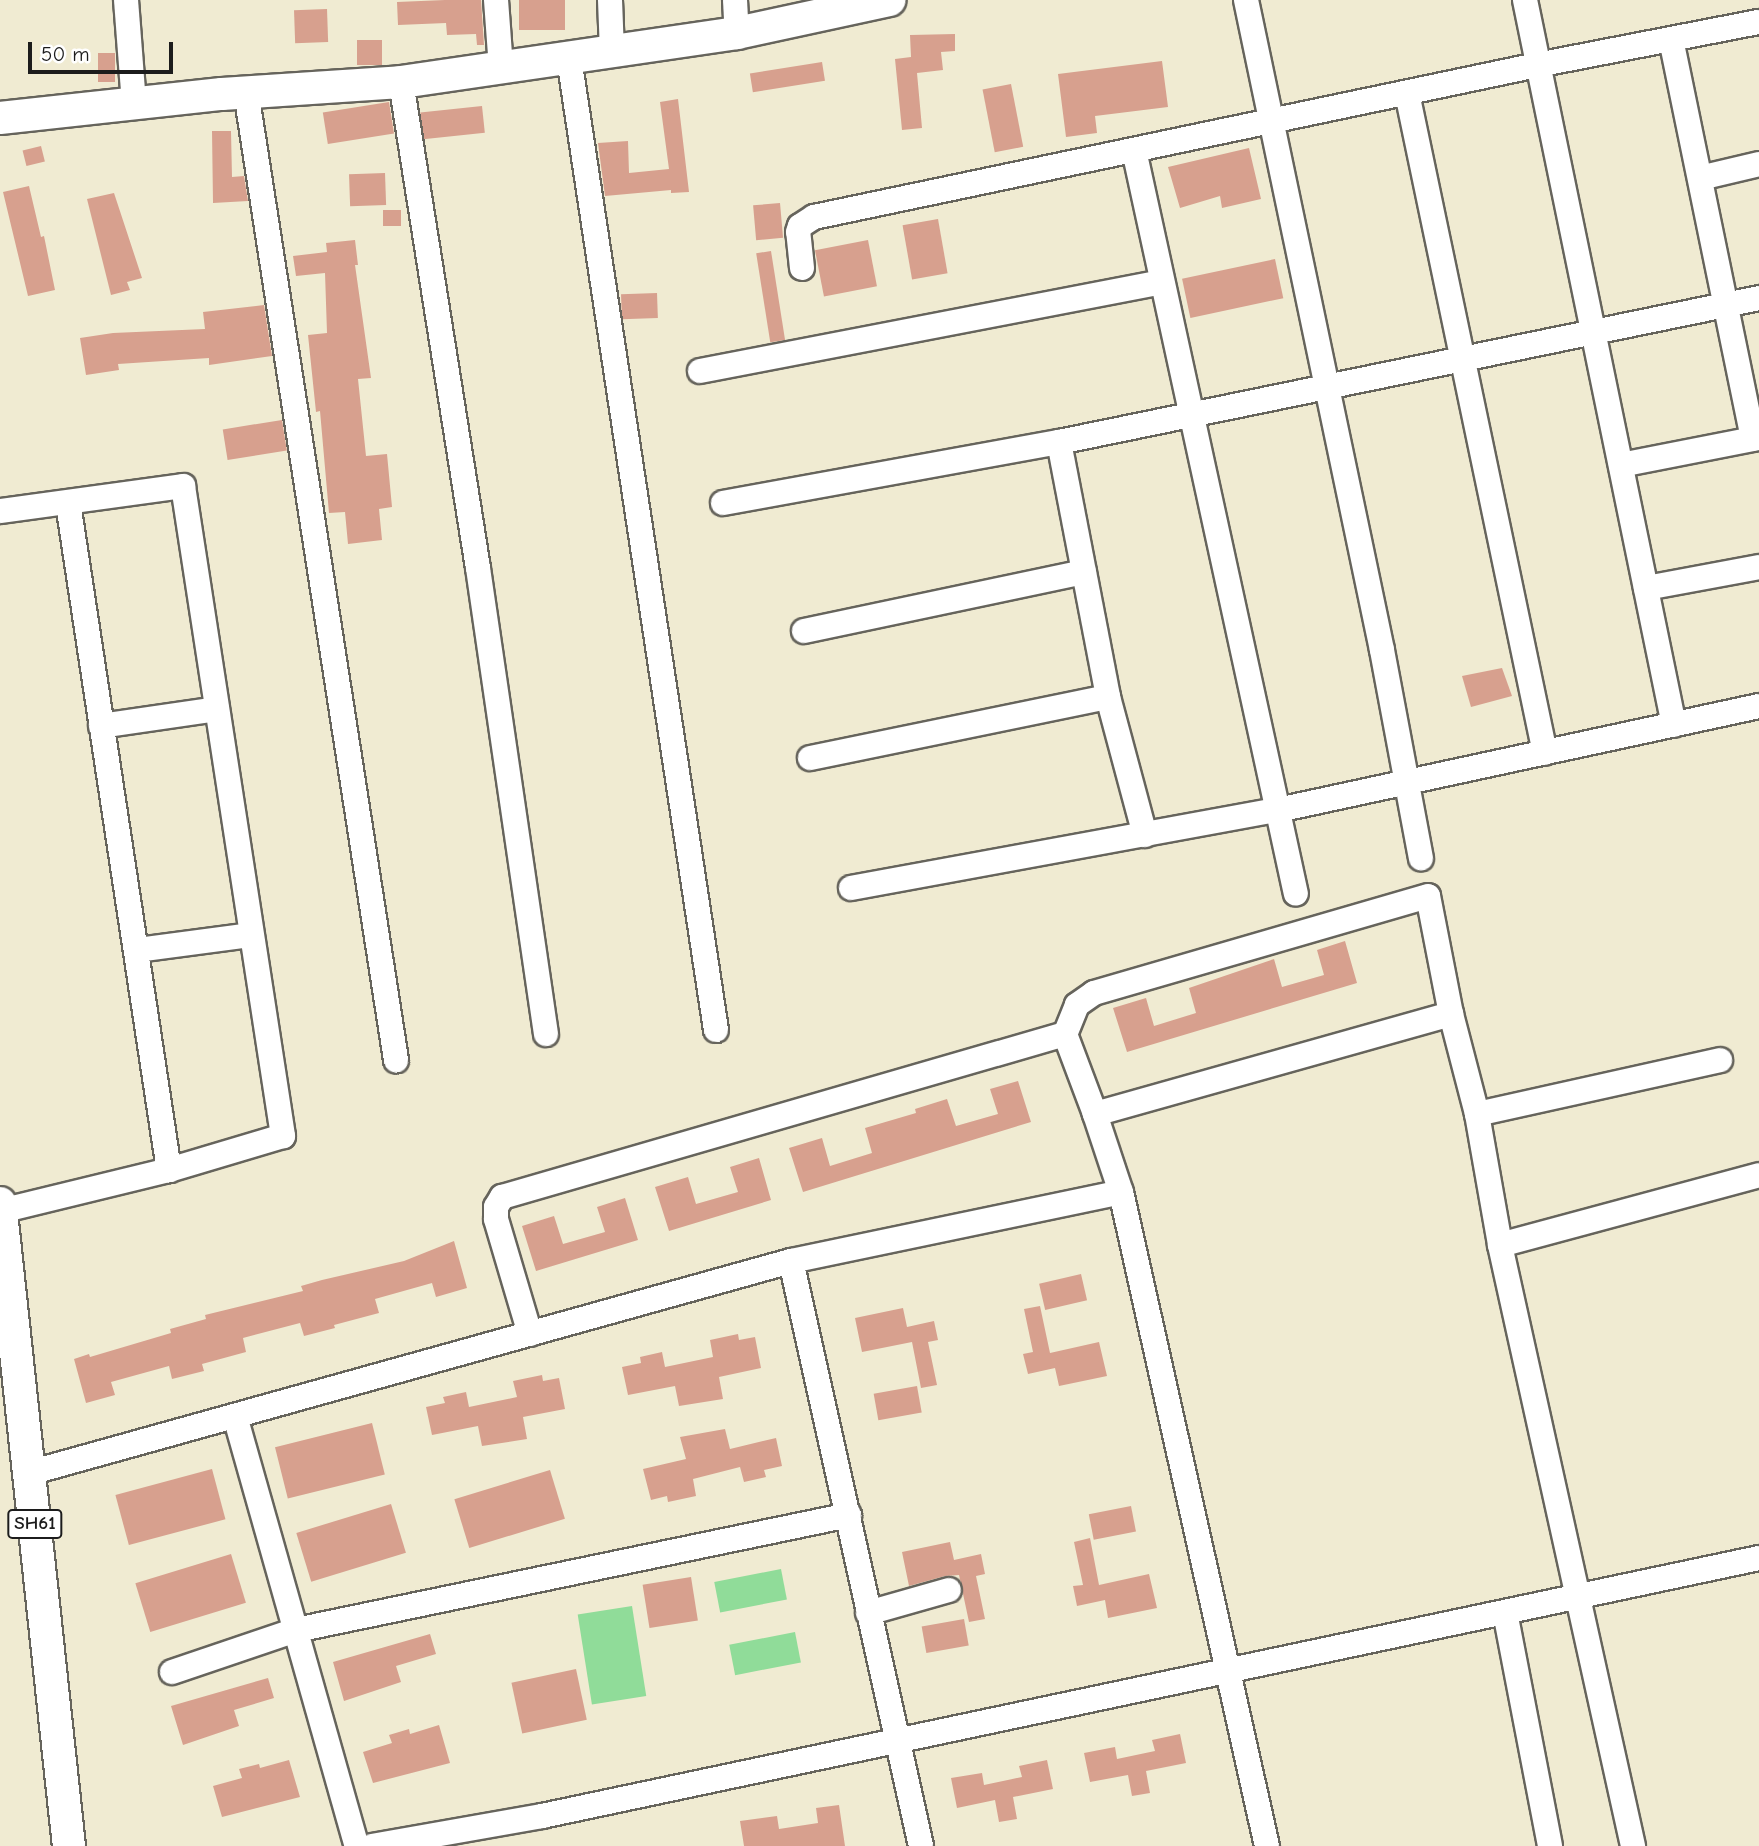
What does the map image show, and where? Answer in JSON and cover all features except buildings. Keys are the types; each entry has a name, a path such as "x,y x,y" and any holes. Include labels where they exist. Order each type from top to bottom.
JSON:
{"main road":[{"path":"0,118 246,92 401,82 737,33 889,0"},
{"name":"SH61","path":"0,1203 69,1846"}],"street":[{"path":"126,0 134,103"},
{"path":"496,0 500,68"},
{"path":"610,0 612,51"},
{"path":"735,0 737,33"},
{"path":"1246,0 1382,650 1421,859"},
{"path":"1525,0 1674,725"},
{"path":"803,268 798,232 800,226 814,218 1538,65 1759,22"},
{"path":"1620,465 1756,438 1671,39"},
{"path":"569,58 716,1030"},
{"path":"401,82 478,568 546,1034"},
{"path":"246,92 396,1060"},
{"path":"1407,93 1545,753"},
{"path":"1133,150 1296,894"},
{"path":"1700,178 1759,164"},
{"path":"700,371 1162,282"},
{"path":"723,503 1059,442 1759,298"},
{"path":"1059,442 1108,697 1145,835"},
{"path":"0,511 183,486 283,1136 169,1170 1,1211"},
{"path":"68,503 169,1170"},
{"path":"1646,588 1759,567"},
{"path":"804,631 1084,572"},
{"path":"810,758 1108,697"},
{"path":"850,888 1278,810 1759,706"},
{"path":"101,726 217,709"},
{"path":"1266,1846 1121,1192 1065,1034 1077,1005 1094,993 1269,940 1429,896 1451,1014 1477,1114 1500,1245 1633,1846"},
{"path":"136,950 251,935"},
{"path":"1095,1114 1451,1014"},
{"path":"530,1334 496,1219 496,1207 502,1197 1065,1034"},
{"path":"1477,1114 1720,1060"},
{"path":"1500,1245 1759,1175"},
{"path":"29,1473 791,1261 1121,1192"},
{"path":"791,1261 920,1846"},
{"path":"235,1416 357,1846"},
{"path":"172,1672 296,1630 849,1515"},
{"path":"372,1846 542,1816 1759,1558"},
{"path":"868,1613 949,1590"},
{"path":"1505,1612 1549,1846"}],"green space":[{"path":"781,1569 787,1599 720,1612 714,1582"},
{"path":"632,1606 646,1696 592,1704 578,1615"},
{"path":"795,1632 801,1662 735,1675 729,1645"}]}
